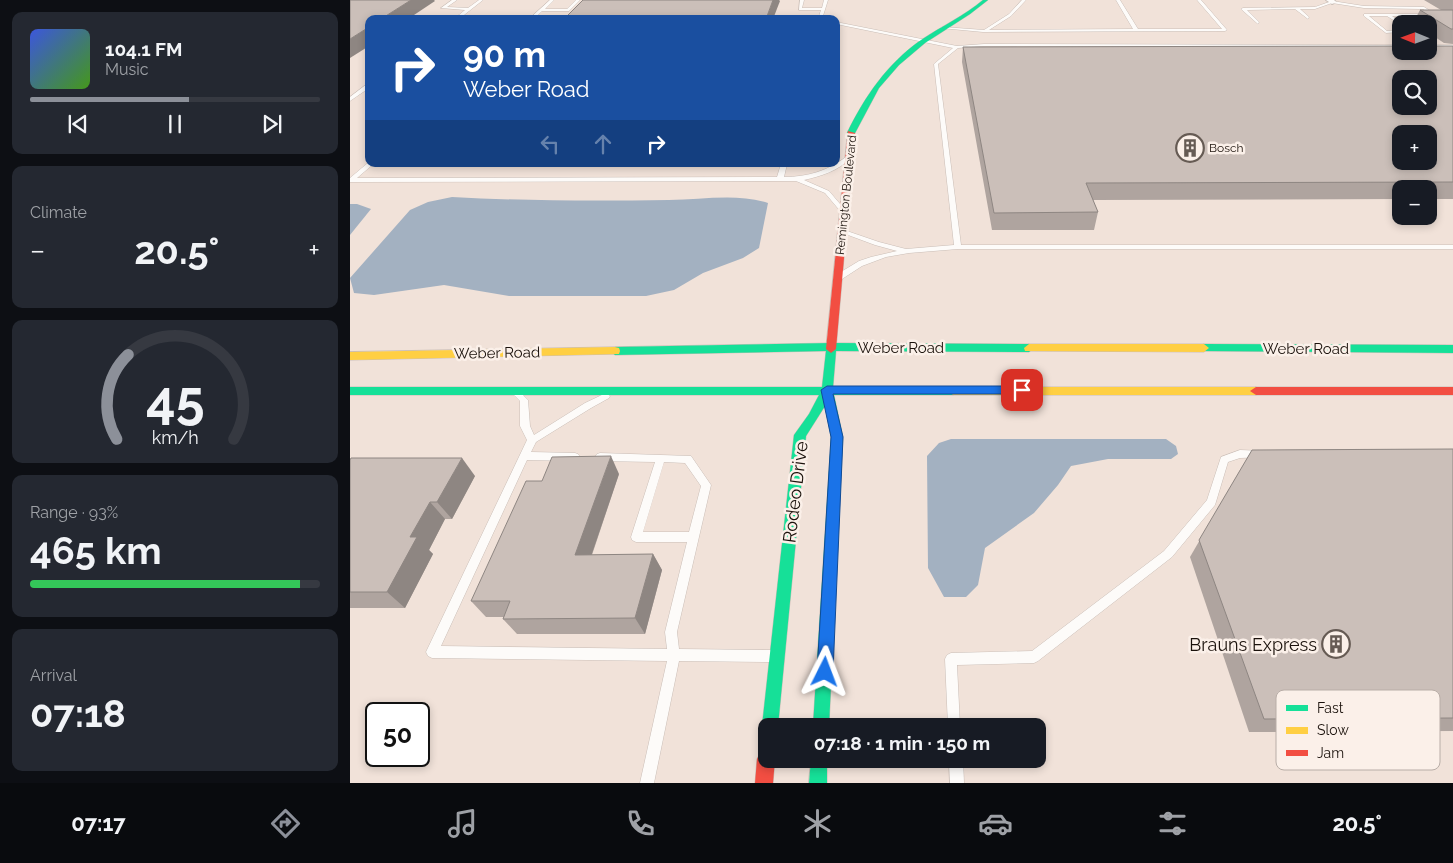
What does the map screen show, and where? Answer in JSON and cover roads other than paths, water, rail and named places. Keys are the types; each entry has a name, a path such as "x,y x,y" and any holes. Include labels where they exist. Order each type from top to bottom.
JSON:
{"main road":[{"name":"Remington Boulevard","path":"827,390 851,134 863,104 893,64 925,40 986,0"},
{"name":"Weber Road","path":"350,356 832,347 1453,349"},
{"path":"821,718 837,437 827,390"},
{"name":"Rodeo Drive","path":"771,718 800,435 813,417 827,390"},
{"path":"350,391 1453,391"},
{"path":"764,783 765,768"},
{"path":"818,783 819,768"}],"lane":[{"path":"455,0 443,8 470,9"},
{"path":"462,15 481,0"},
{"path":"535,15 552,0"},
{"path":"541,10 568,10 578,0"},
{"path":"802,0 800,9 824,9"},
{"path":"822,15 826,0"},
{"path":"983,31 1010,15 1024,0"},
{"path":"1118,0 1136,30"},
{"path":"943,28 983,31 1225,30 1199,0"},
{"path":"1258,23 1243,9 1315,8 1331,1 1353,5 1424,8 1435,15 1365,15"},
{"path":"1353,5 1386,32 1392,32"},
{"path":"1296,8 1308,18"},
{"path":"1388,15 1392,18"},
{"path":"840,24 957,47 984,45 1392,46"},
{"path":"1438,46 1453,46"},
{"path":"957,47 936,64 958,247"},
{"path":"350,99 365,88"},
{"path":"840,164 848,158"},
{"path":"350,180 365,167"},
{"path":"780,179 783,167"},
{"path":"350,180 797,179 818,176 836,167"},
{"path":"797,179 827,192 844,212"},
{"path":"842,231 877,244 906,251"},
{"path":"838,278 862,263 906,251 958,247 1453,247"},
{"path":"622,390 595,401 532,440 432,652 777,655"},
{"path":"514,391 524,400 525,426 532,440"},
{"path":"954,718 950,659 1034,657 1168,554 1211,502 1224,460 1240,454 1269,454"},
{"path":"524,456 688,459 706,485 671,632 674,655 647,783"},
{"path":"661,458 636,536 694,537"},
{"path":"956,768 957,783"}],"water":[{"path":"452,197 587,201 744,198 768,203 759,248 743,258 703,273 674,290 646,296 509,296 444,285 374,295 354,293 350,278 410,210 428,202"},
{"path":"350,204 357,204 371,209 350,235"},
{"path":"951,439 1166,439 1176,446 1178,454 1171,459 1108,459 1071,466 1058,485 1034,513 985,548 978,585 966,597 944,597 928,568 927,456 939,443"}],"place":[{"name":"Bosch","path":"1190,148"},
{"name":"Brauns Express","path":"1336,644"}]}
